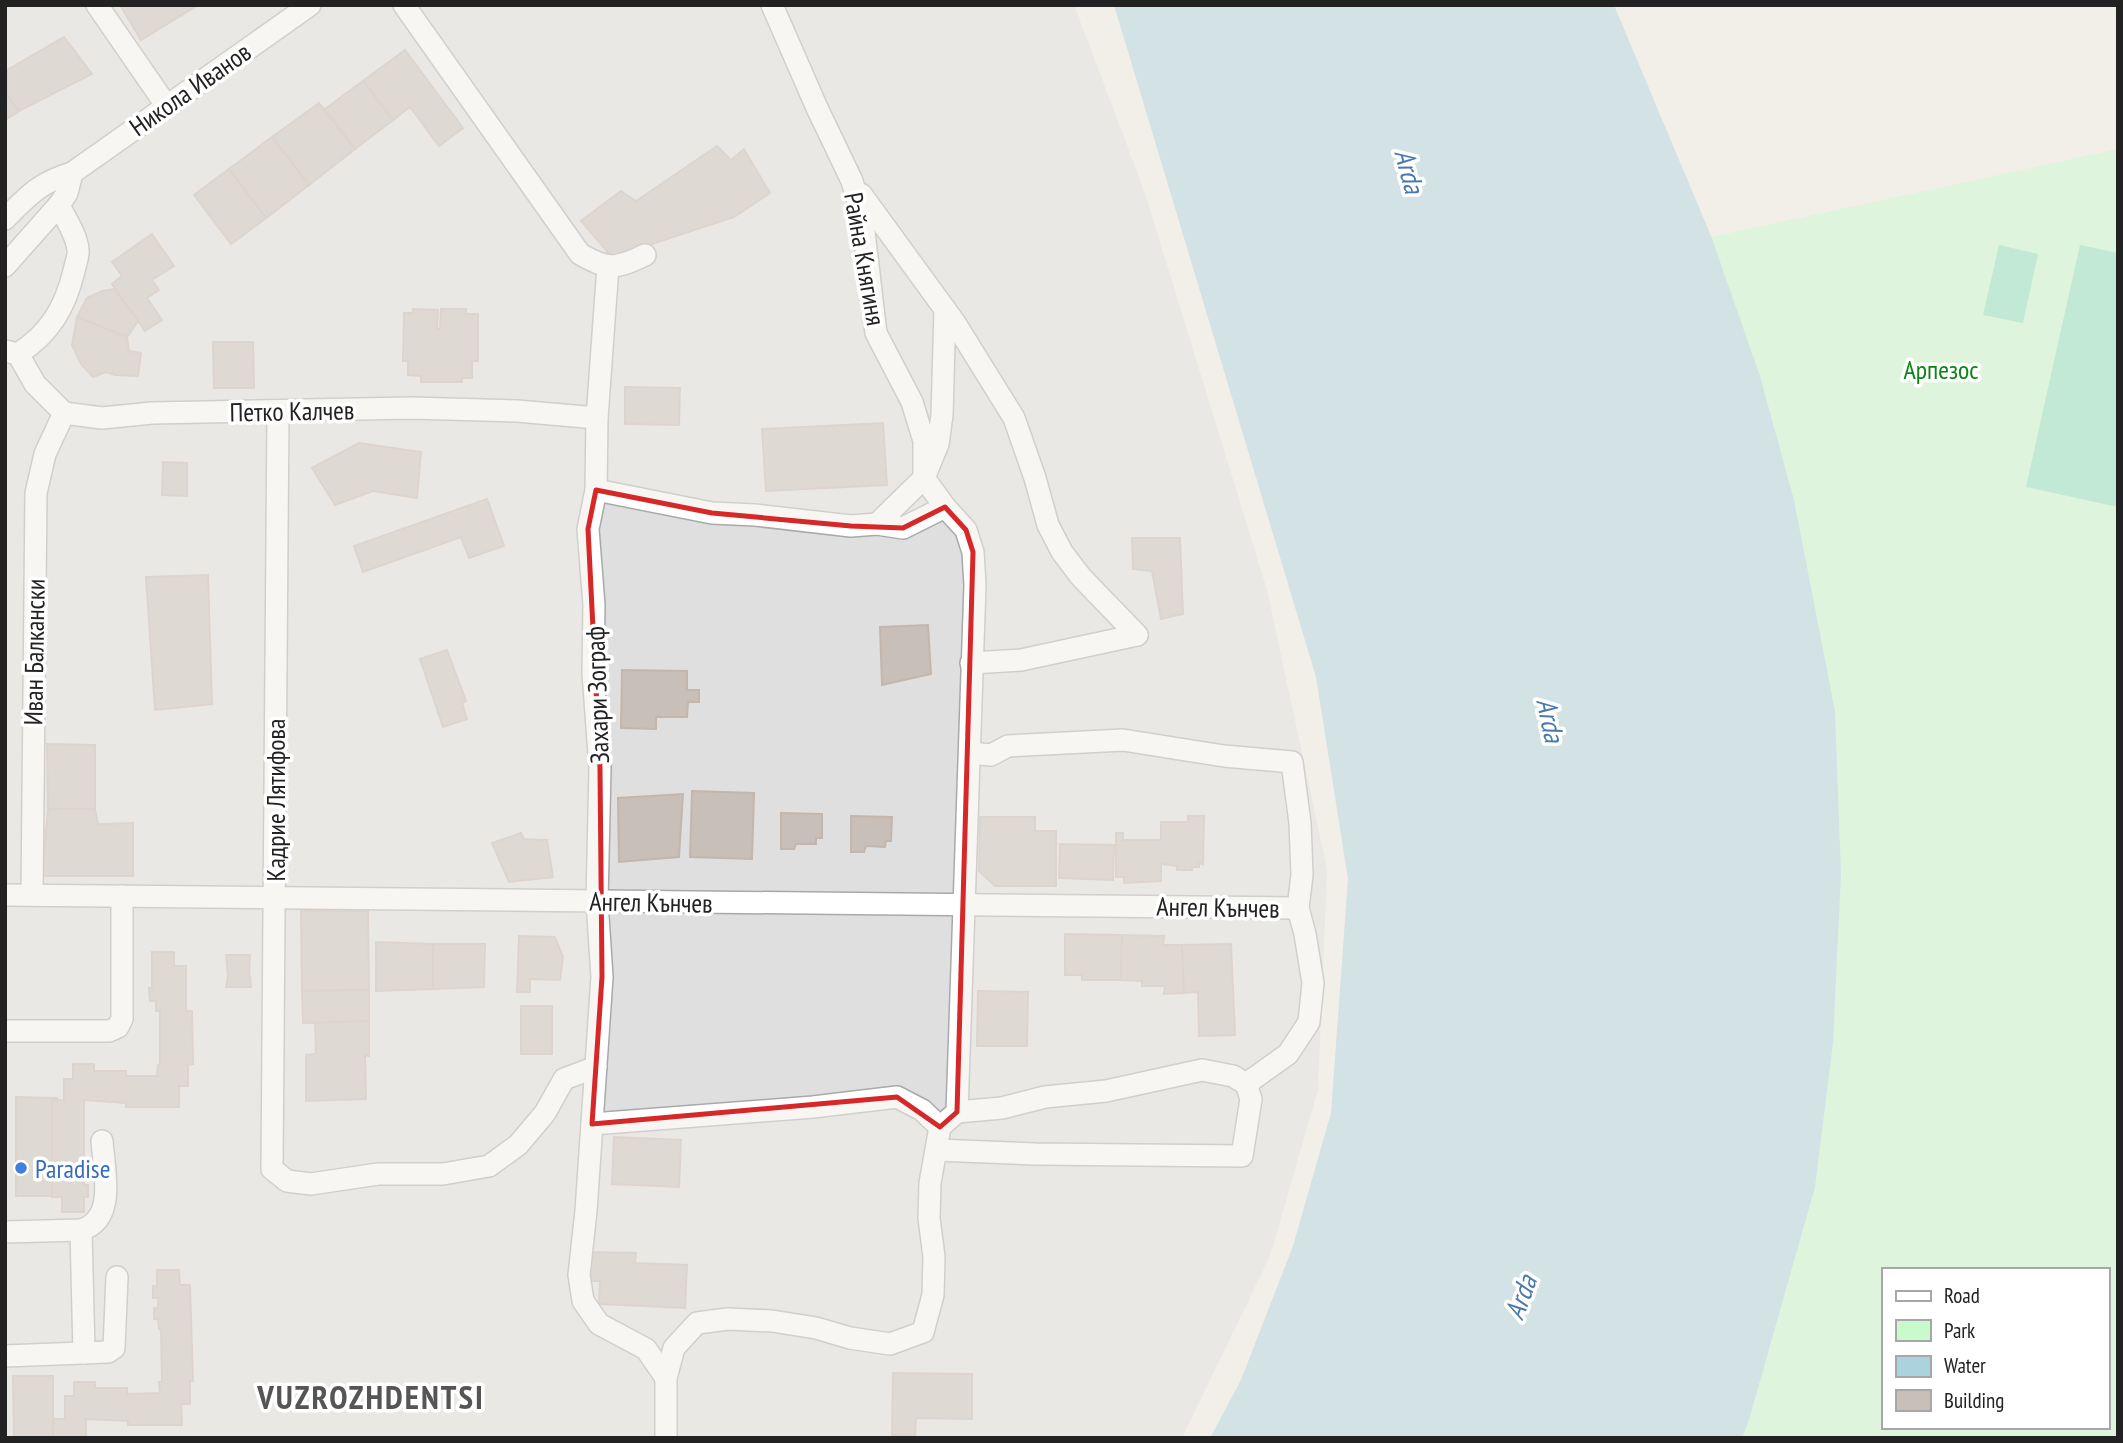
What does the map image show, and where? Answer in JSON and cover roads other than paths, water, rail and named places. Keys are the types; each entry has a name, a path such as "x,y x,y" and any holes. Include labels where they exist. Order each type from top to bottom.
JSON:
{"street":[{"path":"97,5 166,105"},
{"name":"Никола Иванов","path":"29,196 51,179 72,173 310,5"},
{"path":"404,5 580,254 608,267 622,266 645,255"},
{"name":"Райна Княгиня","path":"772,5 801,74 852,181 862,215 876,333 912,402 924,441 924,478"},
{"path":"5,266 59,205 67,193 72,173"},
{"path":"852,181 945,309 1014,418 1048,525 1062,552 1081,577 1137,635 1021,660 971,663"},
{"path":"5,200 29,196"},
{"path":"5,219 29,196"},
{"path":"59,205 73,232 78,250 69,288 56,318 37,341 11,352 35,384 64,414"},
{"name":"Захари Зограф","path":"608,267 597,418 596,490 588,528 594,605 593,673 600,768 597,901 602,977 579,1275 583,1301 599,1325 646,1349 666,1378"},
{"path":"877,524 924,478 938,444 942,415 945,309"},
{"name":"Петко Калчев","path":"64,414 102,418 152,413 411,408 517,411 597,418"},
{"name":"Кадрие Лятифова","path":"278,412 272,1169 287,1181 311,1184 378,1174 443,1174 489,1166 517,1145 545,1113 564,1079 596,1067"},
{"name":"Иван Балкански","path":"32,895 36,492 45,454 64,414"},
{"path":"924,478 966,530 973,552 975,584 957,1112"},
{"path":"596,490 712,513 851,526 877,524 903,528 945,507"},
{"path":"970,753 991,755 1008,746 1123,740 1224,756 1292,762 1300,823 1302,875 1298,908 1313,983 1309,1022 1288,1054 1246,1084"},
{"name":"Ангел Кънчев","path":"5,895 1298,908"},
{"path":"5,1031 109,1031 118,1027 123,1006 122,896"},
{"path":"666,1438 666,1378 674,1348 697,1323 728,1320 772,1321 890,1345 923,1332 933,1294 930,1184 940,1127 957,1112 1002,1108 1045,1097 1106,1091 1202,1070 1233,1076 1246,1084 1251,1099 1242,1156 937,1150"},
{"path":"592,1124 813,1107 897,1097 922,1110 940,1127"},
{"path":"5,1232 81,1230 92,1227 103,1211 105,1200 103,1141"},
{"path":"81,1230 84,1353"},
{"path":"5,1356 108,1352 114,1348 117,1277"}],"water":[{"name":"Arda","path":"1114,5 1614,5 1711,236 1760,376 1794,500 1835,711 1841,874 1833,1043 1815,1187 1742,1438 1210,1438 1241,1380 1293,1246 1331,1113 1348,879 1316,677"}],"place":[{"name":"Paradise","path":"21,1168"}],"district":[{"name":"VUZROZHDENTSI","path":"371,1396"}],"park label":[{"name":"Арпезос","path":"1941,369"}]}
